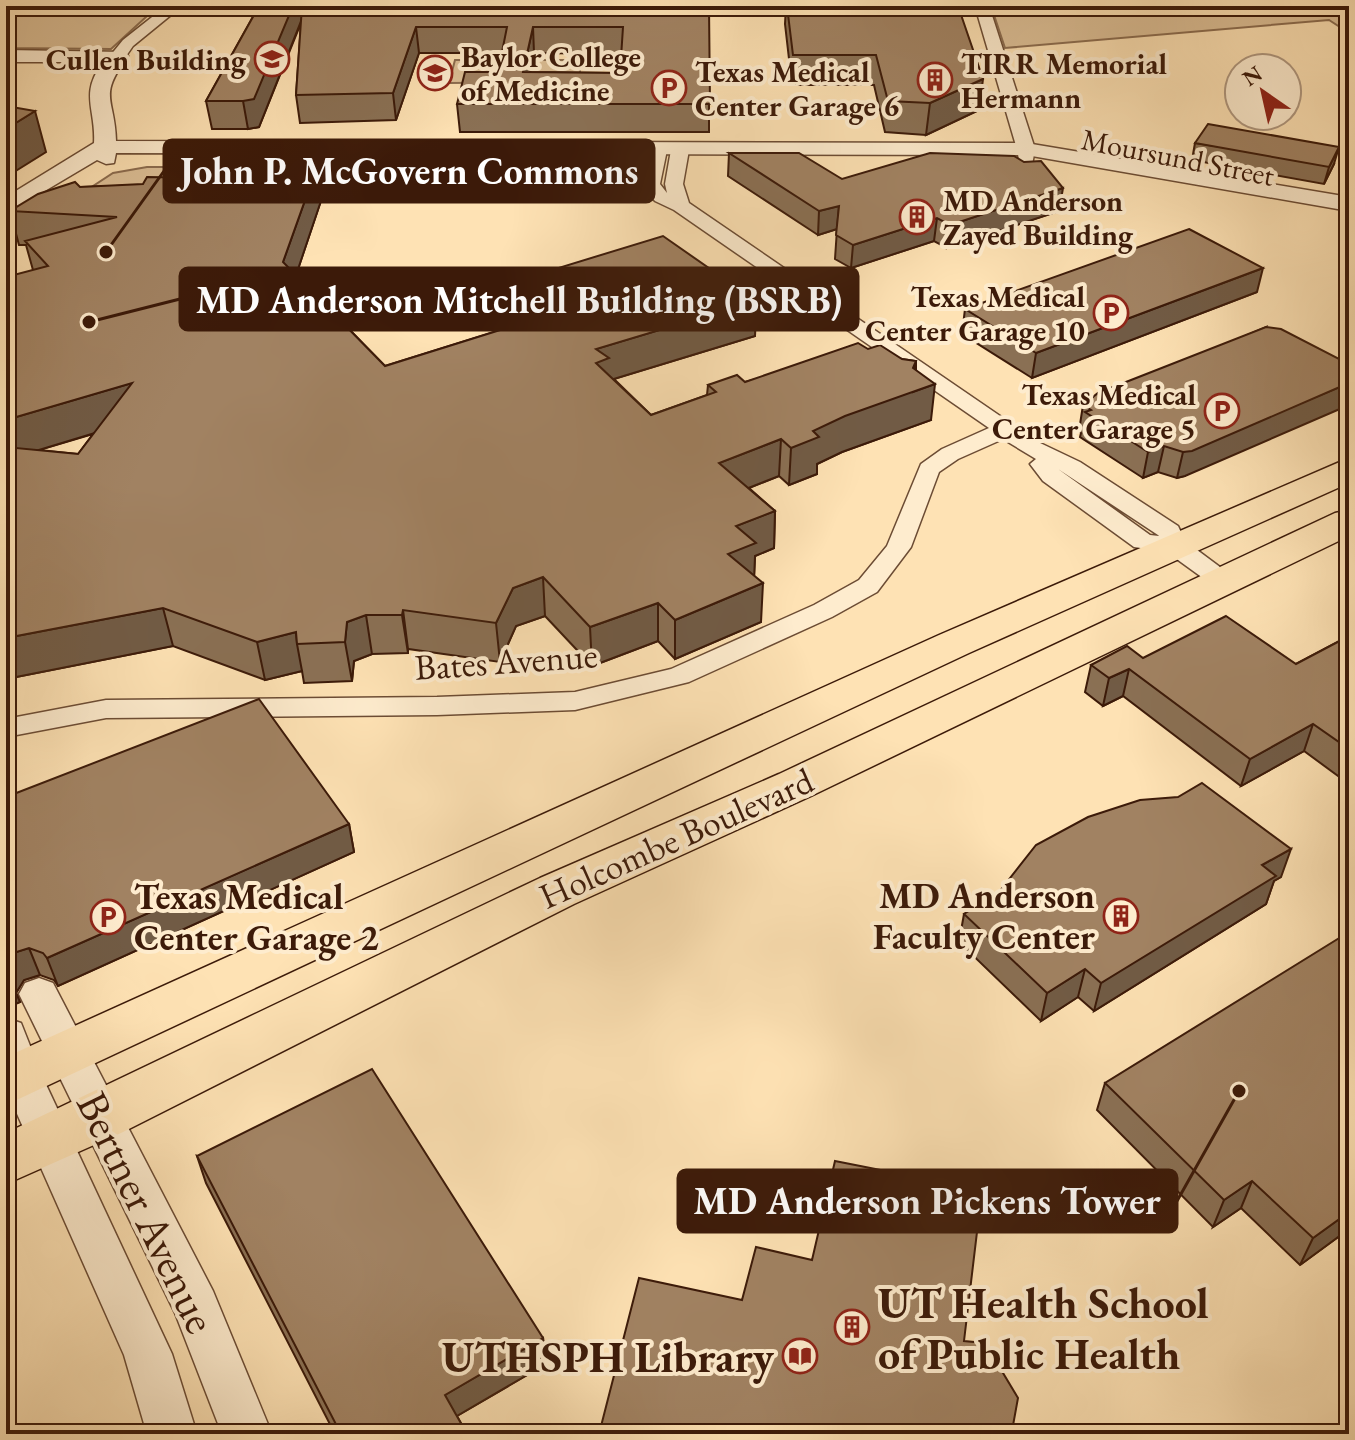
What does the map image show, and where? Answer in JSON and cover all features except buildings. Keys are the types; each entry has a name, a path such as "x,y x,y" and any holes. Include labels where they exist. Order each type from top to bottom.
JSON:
{"main road":[{"name":"Holcombe Boulevard","path":"11,1064 69,1053 1174,545 1349,469"},
{"name":"Holcombe Boulevard","path":"28,1149 557,891 795,785 1349,521"},
{"path":"523,846 557,891"}],"street":[{"path":"6,227 97,168 97,154 106,137 96,92 101,77 128,43 175,6"},
{"path":"982,6 1026,155"},
{"path":"6,56 114,61"},
{"path":"6,66 114,61"},
{"path":"6,207 97,154"},
{"name":"Moursund Street","path":"97,154 1026,155 1349,204"},
{"path":"667,155 651,185 661,197 681,206 1030,447 1051,476 1143,542 1174,545 1223,581"},
{"name":"Moursund Street","path":"1026,155 1349,220"},
{"name":"Bates Avenue","path":"6,728 106,709 437,706 575,701 679,676 823,611 868,586 899,547 929,469 950,454 1004,430"},
{"name":"Bertner Avenue","path":"39,994 196,1306 247,1434"},
{"name":"Bertner Avenue","path":"11,1064 28,1149 148,1354 172,1434"}],"shaded area":[{"path":"6,6 158,6 111,49 6,48"},
{"path":"991,6 1349,6 1349,33 1329,20 1005,48"},
{"path":"455,60 581,60 579,82 449,83"},
{"path":"147,167 187,167 169,203 58,209 113,173"}],"place":[{"name":"Cullen Building","path":"272,59"},
{"name":"Baylor College of Medicine","path":"435,73"},
{"name":"TIRR Memorial Hermann","path":"935,80"},
{"name":"Texas Medical Center Garage 6","path":"669,88"},
{"name":"MD Anderson Zayed Building","path":"917,217"},
{"name":"John P. McGovern Commons","path":"106,252"},
{"name":"Texas Medical Center Garage 10","path":"1111,313"},
{"name":"MD Anderson Mitchell Building (BSRB)","path":"89,322"},
{"name":"Texas Medical Center Garage 5","path":"1222,411"},
{"name":"MD Anderson Faculty Center","path":"1121,916"},
{"name":"Texas Medical Center Garage 2","path":"108,917"},
{"name":"MD Anderson Pickens Tower","path":"1239,1091"},
{"name":"UT Health School of Public Health","path":"852,1327"},
{"name":"UTHSPH Library","path":"800,1356"}]}
